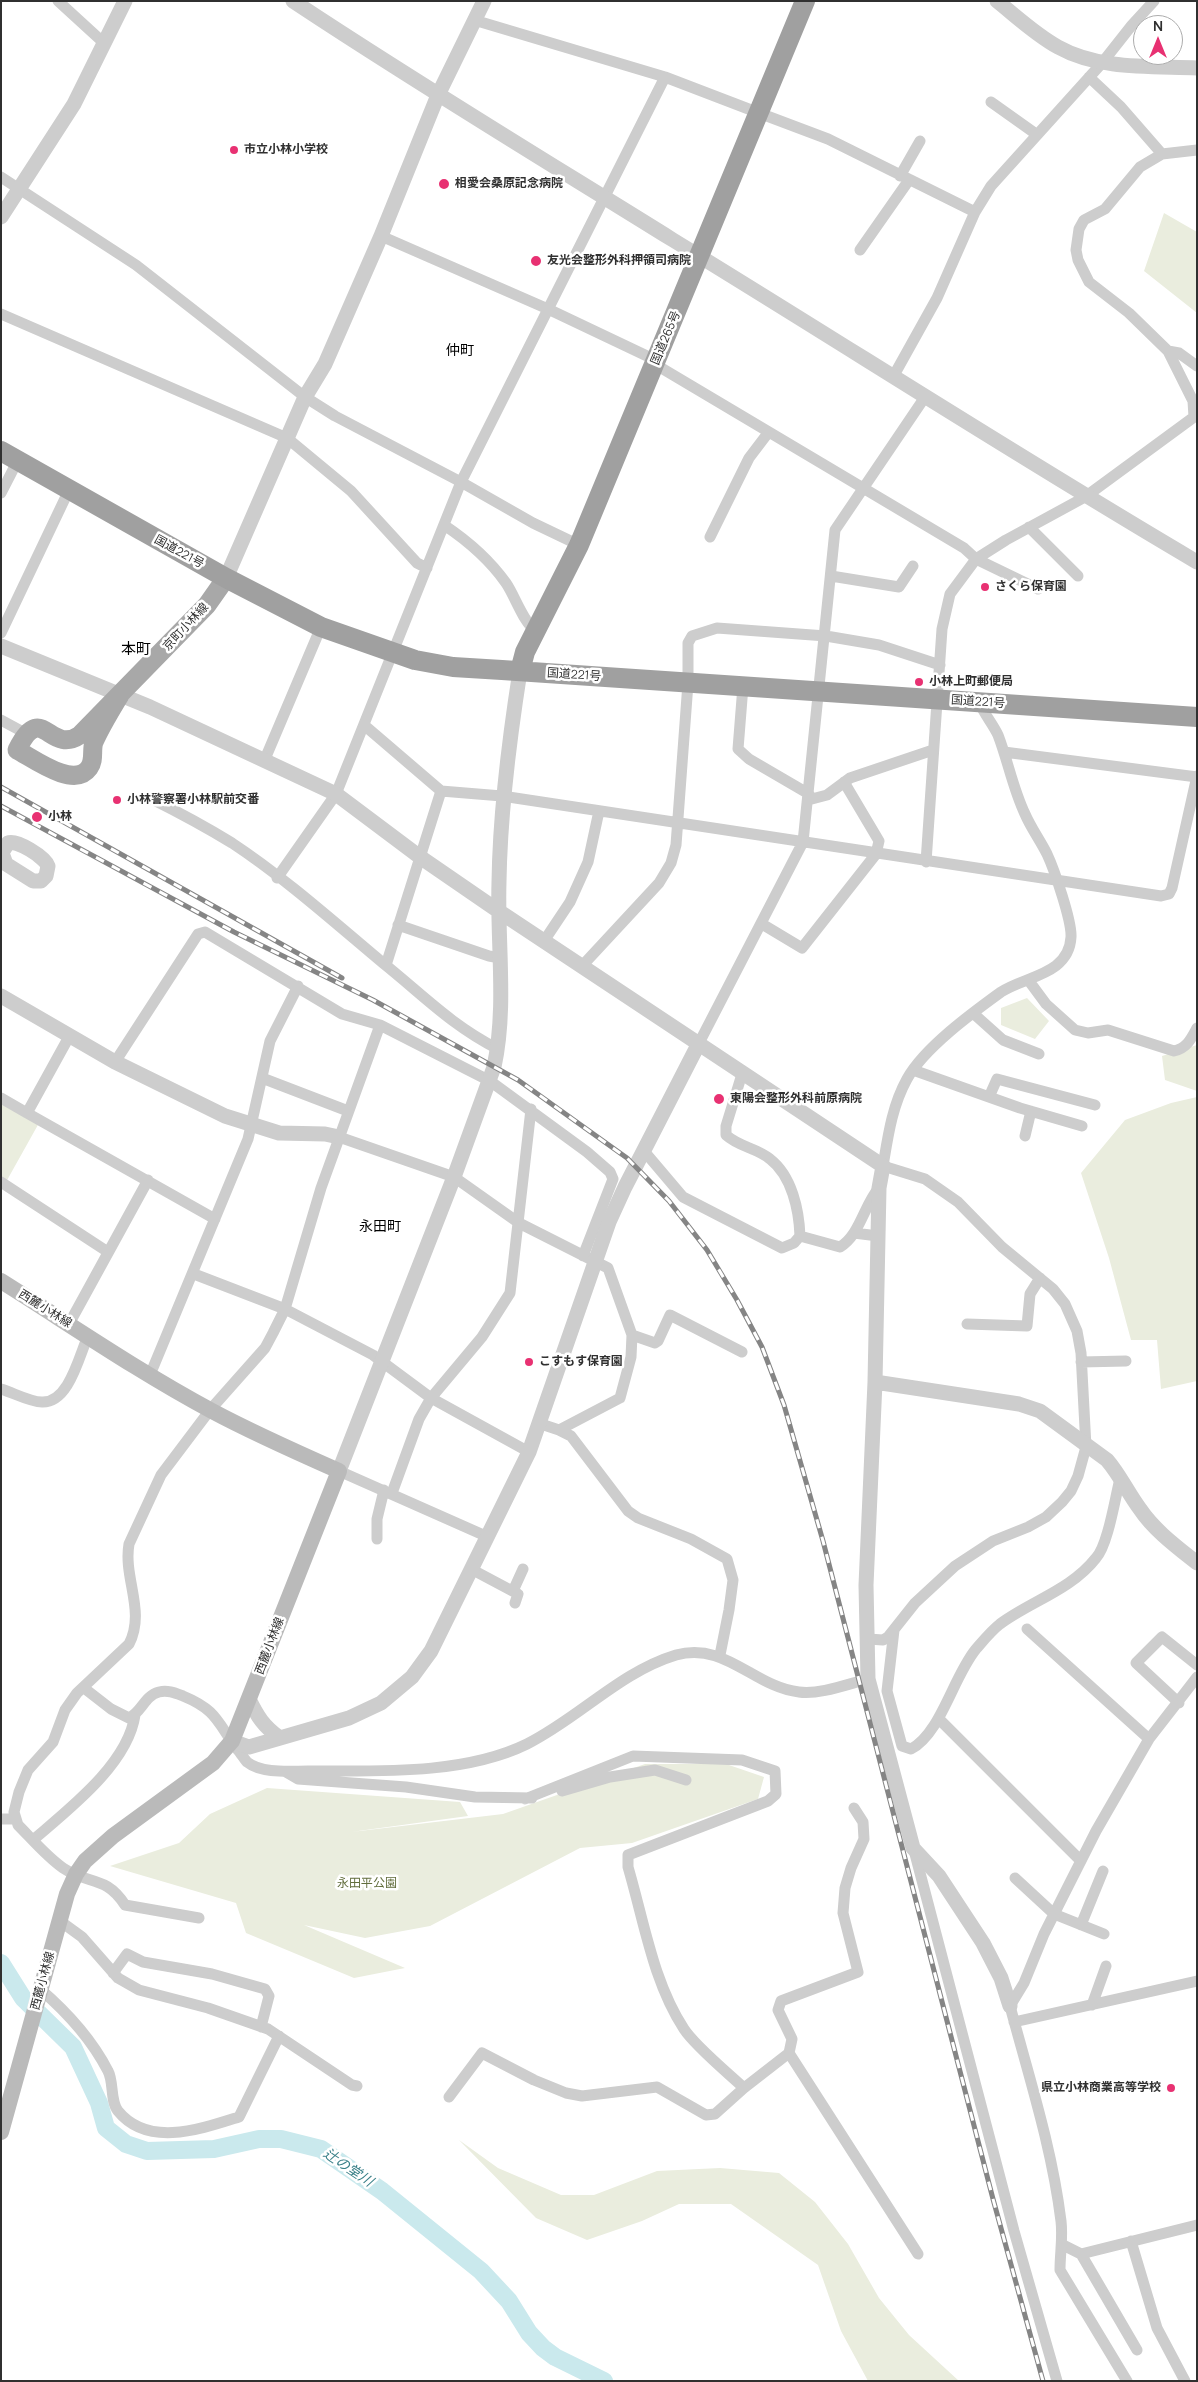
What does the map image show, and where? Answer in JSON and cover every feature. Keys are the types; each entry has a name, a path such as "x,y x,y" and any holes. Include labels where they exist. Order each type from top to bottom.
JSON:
{"highway":[{"name":"国道265号","path":"520,671 525,652 580,545 805,1"},
{"name":"国道221号","path":"9,455 226,578 321,627 393,653 454,666 1197,717"}],"main road":[{"name":"京町小林線","path":"120,695 93,744 90,765 78,776 64,775 17,750 25,733 36,727 65,741 73,740 120,695 207,605 226,578"},
{"name":"西麓小林線","path":"1,1281 150,1375 210,1410 261,1436 339,1471 232,1741 213,1763 113,1836 85,1861 76,1874 67,1894 1,2131"}],"street":[{"path":"58,1 105,44"},
{"path":"1,217 20,191 74,104 126,1"},
{"path":"293,1 604,199 700,256 1085,497 1197,562"},
{"path":"226,578 305,397 319,378 381,236 438,95 484,1"},
{"path":"997,1 1060,48 1079,57 1102,63 1197,68"},
{"path":"893,376 936,298 975,212 1002,171 1102,63 1154,1"},
{"path":"474,20 665,77 828,139 975,212"},
{"path":"278,878 336,794 461,482 665,77"},
{"path":"1089,77 1121,107 1162,154"},
{"path":"991,102 1036,134"},
{"path":"860,250 905,178 920,140"},
{"path":"926,862 942,629 950,594 976,559 1029,527 1085,497 1194,417 1193,401 1168,351 1129,313 1089,282 1082,272 1076,250 1079,229 1084,220 1105,209 1140,167 1162,154 1197,150"},
{"path":"1,177 136,265 305,397 335,416 461,482 533,523 580,545"},
{"path":"381,236 548,309 656,362 663,369 768,433 964,548 976,559 1038,589"},
{"path":"1,314 287,438 351,491 417,563 427,568"},
{"path":"1168,351 1179,353 1197,366"},
{"path":"589,1258 624,1186 644,1151 803,842 818,691 826,636 835,530 925,397"},
{"path":"710,537 749,458 768,433"},
{"path":"1,493 9,455"},
{"path":"1,632 69,490"},
{"path":"444,525 469,542 488,562 518,602 529,626 536,631"},
{"path":"1029,527 1078,576"},
{"path":"831,576 899,587 914,566"},
{"path":"265,759 321,627"},
{"path":"582,966 660,883 671,863 676,845 688,683 688,642 692,636 717,628 826,636 879,645 940,665"},
{"path":"1,646 120,695 265,759 336,794 420,857 742,1074 883,1166 925,1179 958,1202 1002,1247 1052,1289 1065,1304 1077,1331 1081,1362 1086,1447 1071,1491 1051,1512 1028,1527 993,1540 956,1566 920,1598 894,1629 882,1640 868,1639"},
{"path":"488,1537 339,1471 454,1177 490,1081 498,1049 502,796 520,671"},
{"path":"744,686 738,749 749,759 808,797 827,795 850,778 933,750"},
{"path":"979,702 997,733 1021,805 1048,856 1069,920 1071,940 1064,958 1046,973 1003,991 940,1040 907,1078 889,1126 879,1188 875,1382 866,1585 868,1679 1014,2231 1057,2381"},
{"path":"1,720 25,733"},
{"path":"364,725 441,791 502,796 926,862 1161,896 1169,894 1172,888 1197,777 1004,752"},
{"path":"762,924 802,948 876,854 878,841 844,782"},
{"path":"386,964 441,791"},
{"path":"152,799 204,826 278,878 386,964 450,1021 470,1035 498,1049"},
{"path":"544,941 570,902 588,862 599,811"},
{"path":"13,841 47,861 48,873 41,881 32,881 6,864 2,853 8,843 13,841"},
{"path":"1,874 20,873"},
{"path":"398,924 500,958"},
{"path":"115,1062 201,932 207,933 342,1014 380,1025 490,1081 587,1152 610,1172 613,1179 541,1424 432,1651 412,1678 381,1703 349,1718 249,1747 232,1741"},
{"path":"1029,981 1046,1004 1076,1030 1088,1033 1108,1030 1174,1051 1182,1049 1191,1040 1197,1028"},
{"path":"150,1375 194,1274 248,1138 270,1041 298,986"},
{"path":"1,996 115,1062 178,1095 250,1126 279,1133 325,1134 339,1137 454,1177 519,1223 608,1268 632,1335 632,1357 620,1398 559,1430"},
{"path":"974,1014 1003,1040 1040,1054"},
{"path":"199,1918 125,1905 116,1891 109,1886 76,1874 60,1865 33,1840 15,1819 19,1792 28,1770 53,1742 65,1710 77,1693 129,1644 134,1636 136,1610 128,1556 129,1544 156,1484 210,1410 264,1348 285,1309 339,1137 380,1025"},
{"path":"26,1113 70,1035"},
{"path":"913,1070 1031,1111 1082,1126"},
{"path":"644,1151 683,1197 782,1248 794,1244 800,1236 799,1211 788,1183 770,1159 735,1143 726,1135 726,1126 742,1074"},
{"path":"262,1078 348,1111"},
{"path":"989,1097 997,1079 1094,1105"},
{"path":"1,1098 216,1219"},
{"path":"377,1539 377,1520 419,1419 431,1398 482,1337 510,1293 530,1109"},
{"path":"1025,1136 1031,1111"},
{"path":"69,1324 148,1180"},
{"path":"1,1182 108,1252"},
{"path":"800,1236 840,1247 850,1241 870,1198 879,1188"},
{"path":"854,1233 878,1236"},
{"path":"194,1274 285,1309 381,1361 431,1398 529,1452"},
{"path":"967,1324 1027,1326 1030,1294 1040,1278"},
{"path":"632,1335 655,1343 658,1341 670,1316 742,1352"},
{"path":"1,1390 42,1402 55,1400 64,1393 88,1336"},
{"path":"1081,1362 1126,1361"},
{"path":"875,1382 1019,1404 1040,1411 1086,1447 1107,1460 1141,1511 1174,1545 1197,1563"},
{"path":"541,1424 571,1436 628,1512 638,1518 691,1539 727,1559 733,1580 720,1655"},
{"path":"894,1629 887,1691 902,1746 911,1749 920,1744 940,1719 944,1703 964,1664 999,1625 1066,1586 1097,1558 1106,1535 1120,1479"},
{"path":"471,1569 514,1597 523,1569"},
{"path":"1027,1629 1149,1740"},
{"path":"1179,1703 1136,1663 1162,1637 1197,1665"},
{"path":"33,1840 66,1812 107,1771 132,1732 135,1715 145,1701 153,1694 172,1691 205,1705 216,1717 248,1763 269,1770 364,1771 443,1767 490,1758 527,1744 636,1672 677,1655 720,1655 761,1679 784,1689 801,1693 824,1690 868,1679"},
{"path":"1010,2006 1024,1984 1054,1914 1149,1740 1197,1677"},
{"path":"84,1688 111,1709 129,1718 135,1715"},
{"path":"249,1699 264,1725 280,1738"},
{"path":"940,1719 1082,1861"},
{"path":"525,1799 633,1756 742,1760 775,1771 776,1794 768,1801 628,1855 628,1867 651,1954 666,1993 684,2030 744,2088"},
{"path":"284,1771 298,1779 406,1787 475,1797 525,1799 610,1778 655,1770 686,1780"},
{"path":"449,2097 482,2053 534,2080 566,2093 582,2096 657,2087 706,2115 715,2114 788,2053 792,2040 778,2010 781,2001 858,1972 843,1913 847,1882 864,1839 863,1822 854,1808"},
{"path":"1,1819 15,1819"},
{"path":"914,1848 940,1876 983,1943 1000,1978 1010,2006 1050,2161 1061,2222 1063,2245 1060,2254 1060,2270 1127,2381"},
{"path":"1081,1925 1103,1872"},
{"path":"1014,1878 1054,1914 1104,1934"},
{"path":"60,1921 82,1937 118,1978 139,1990 208,2008 261,2027 279,2036 352,2085 358,2086"},
{"path":"113,1973 127,1954 142,1962 212,1974 265,1989 269,1996 261,2027"},
{"path":"1092,2004 1106,1966"},
{"path":"1014,2022 1197,1981"},
{"path":"40,1990 65,2011 88,2038 109,2073 117,2110 133,2123 159,2134 200,2130 239,2117 279,2036"},
{"path":"788,2053 918,2254"},
{"path":"1081,2254 1197,2225"},
{"path":"1131,2241 1157,2328 1186,2381"},
{"path":"1063,2245 1081,2254 1137,2350"}],"green space":[{"path":"1164,213 1197,232 1197,313 1144,271"},
{"path":"1027,998 1049,1021 1035,1039 1001,1025 1001,1008"},
{"path":"1197,1045 1197,1091 1165,1080 1162,1056"},
{"path":"1197,1097 1197,1381 1161,1389 1157,1340 1131,1340 1109,1258 1081,1173 1125,1120 1171,1103"},
{"path":"1,1103 39,1123 6,1182 1,1179"},
{"name":"永田平公園","path":"645,1764 726,1764 764,1777 758,1799 632,1843 580,1848 430,1926 365,1938 304,1925 405,1968 354,1978 246,1933 236,1903 110,1866 179,1843 210,1814 267,1788 460,1802 468,1816 351,1832 503,1814"},
{"path":"459,2140 498,2168 561,2195 594,2195 657,2171 720,2168 779,2173 815,2202 848,2244 879,2298 909,2335 959,2381 868,2381 841,2331 818,2265 731,2204 679,2204 642,2221 587,2240 536,2218"}],"waterway":[{"name":"辻の堂川","path":"1,1963 23,1998 73,2047 99,2103 106,2128 126,2144 147,2151 214,2149 259,2139 281,2139 321,2149 382,2191 481,2271 509,2301 529,2333 543,2348 555,2357 604,2381"}],"railway":[{"path":"1,787 342,978"},
{"path":"1,806 234,932 373,1000 518,1080 627,1158 669,1201 707,1250 762,1347 784,1405 823,1541 993,2199 1043,2381"}],"place":[{"name":"市立小林小学校","path":"234,150"},
{"name":"相愛会桑原記念病院","path":"444,184"},
{"name":"友光会整形外科押領司病院","path":"536,261"},
{"name":"さくら保育園","path":"985,587"},
{"name":"小林上町郵便局","path":"919,682"},
{"name":"小林警察署小林駅前交番","path":"117,800"},
{"name":"小林","path":"37,817"},
{"name":"東陽会整形外科前原病院","path":"719,1099"},
{"name":"こすもす保育園","path":"529,1362"},
{"name":"県立小林商業高等学校","path":"1171,2088"}],"district":[{"name":"仲町","path":"460,351"},
{"name":"本町","path":"136,650"},
{"name":"永田町","path":"380,1227"}]}
